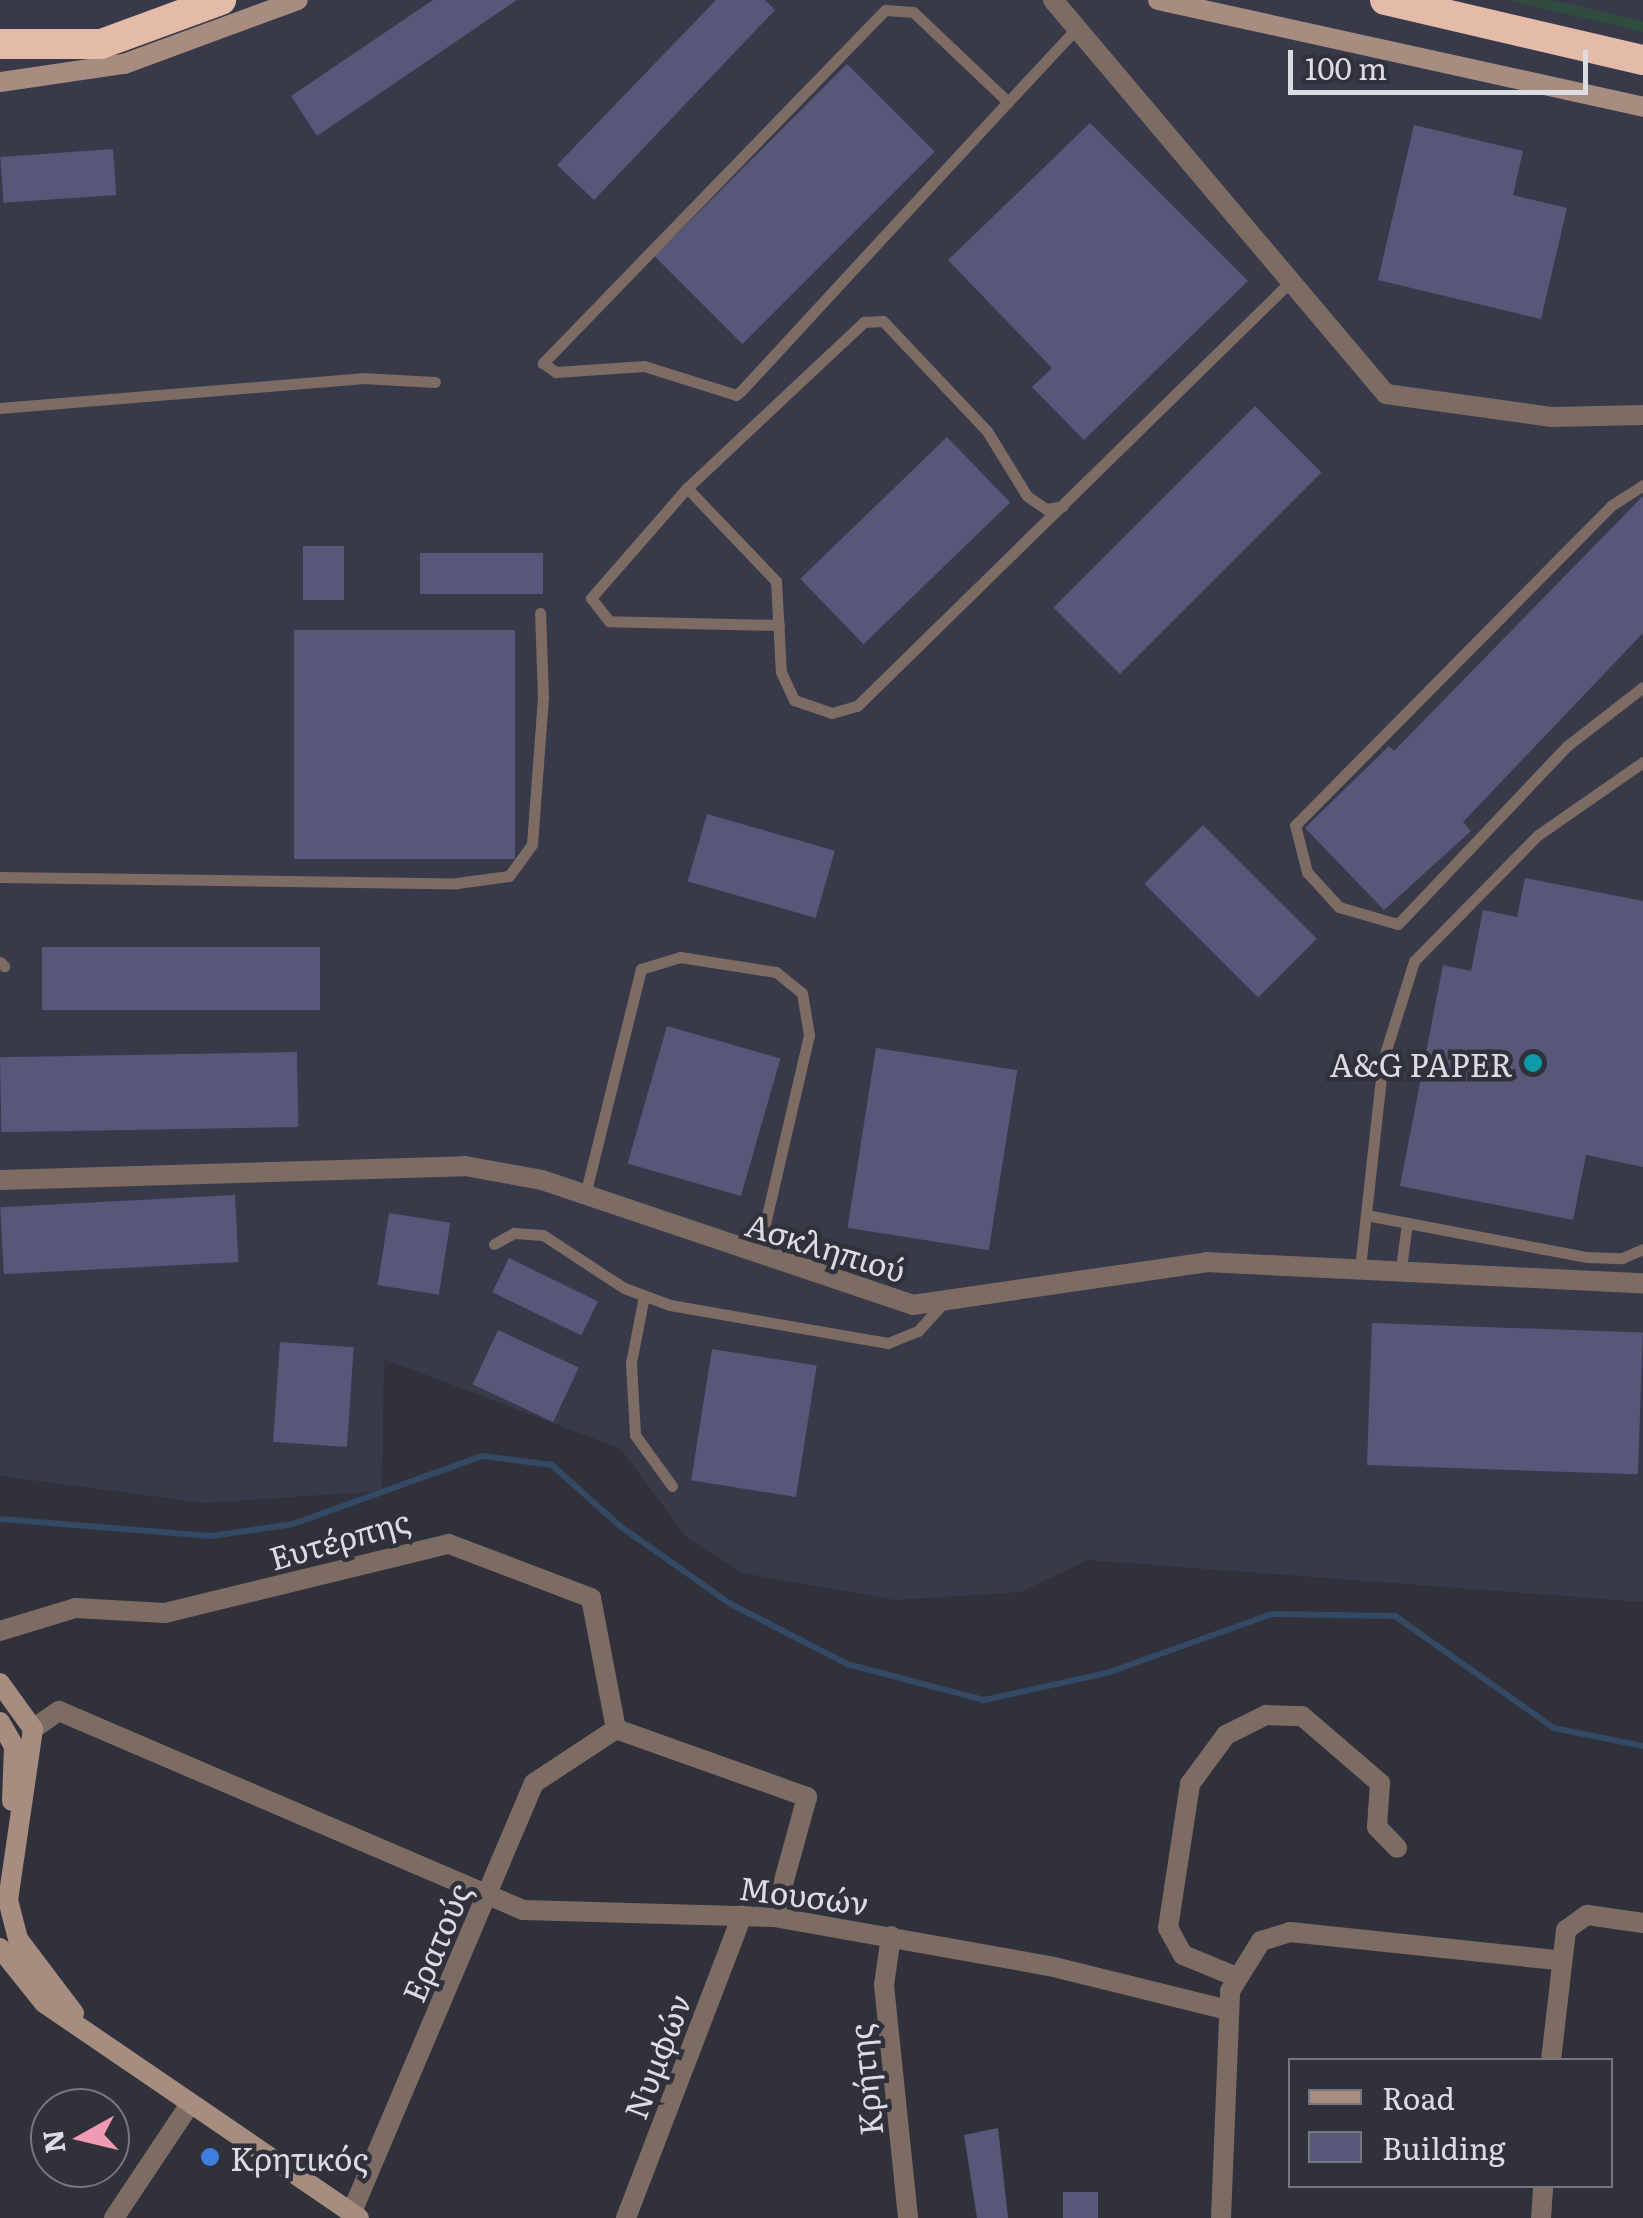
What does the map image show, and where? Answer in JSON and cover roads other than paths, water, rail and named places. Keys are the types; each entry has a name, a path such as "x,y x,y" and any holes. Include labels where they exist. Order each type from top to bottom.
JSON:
{"highway":[{"path":"0,44 101,44 221,0"},
{"path":"1385,0 1643,60"}],"main road":[{"path":"0,82 141,60 298,0"},
{"path":"1158,0 1643,107"},
{"path":"0,1682 33,1730 8,1900 6,1944 44,2003 82,2022 190,2104 355,2216"},
{"path":"0,1722 14,1746 15,1788 0,1863"}],"street":[{"path":"1053,0 1073,32 1386,394 1552,418 1643,415"},
{"name":"Ασκληπιού","path":"0,1180 447,1166 585,1195 757,1258 914,1305 1206,1262 1401,1268 1643,1283"},
{"name":"Ευτέρπης","path":"0,1631 75,1608 165,1613 449,1544 591,1598 616,1729"},
{"name":"Μουσών","path":"33,1730 59,1711 486,1897 558,1916 686,1909 774,1917 890,1936 1228,2010"},
{"path":"1234,1976 1183,1954 1168,1928 1190,1784 1226,1736 1266,1715 1302,1716 1380,1783 1378,1827 1397,1848"},
{"path":"616,1729 807,1797 774,1917"},
{"name":"Ερατούς","path":"355,2216 534,1783 616,1729"},
{"path":"1552,2058 1558,1960 1566,1930 1586,1914 1643,1923"},
{"name":"Νυμφών","path":"626,2218 742,1916"},
{"path":"1221,2218 1228,2010 1234,1976 1261,1941 1290,1932 1558,1960"},
{"name":"Κρήτης","path":"890,1936 884,1984 908,2218"},
{"path":"114,2218 190,2104"},
{"path":"1541,2218 1544,2188"}],"lane":[{"path":"1008,102 913,12 872,17 542,363 556,372 657,368 736,394 1008,102 1073,32"},
{"path":"687,488 776,581 780,672 794,700 832,713 857,706 1290,282"},
{"path":"779,625 609,621 592,606 594,590 687,488 854,328 876,320 987,431 1026,496 1046,509 1063,506"},
{"path":"0,408 362,378 435,382"},
{"path":"1643,485 1611,506 1295,825 1307,872 1339,907 1398,924 1567,746 1643,687"},
{"path":"0,877 457,884 509,876 522,864 533,830 540,613"},
{"path":"1360,1268 1383,1060 1414,962 1538,835 1643,762"},
{"path":"585,1195 640,968 680,957 776,972 802,993 809,1035 757,1258"},
{"path":"1366,1214 1588,1257 1622,1258 1643,1249"},
{"path":"1401,1268 1408,1224"},
{"path":"494,1244 514,1233 543,1235 644,1296 888,1343 918,1332 945,1301"},
{"path":"644,1296 631,1363 635,1435 672,1486"}],"waterway":[{"path":"0,1519 211,1536 293,1524 482,1456 552,1465 620,1526 729,1603 847,1664 984,1700 1107,1673 1272,1614 1395,1616 1554,1728 1643,1746"}],"place":[{"name":"A&G PAPER","path":"1533,1063"},
{"name":"Κρητικός","path":"210,2157"}]}
